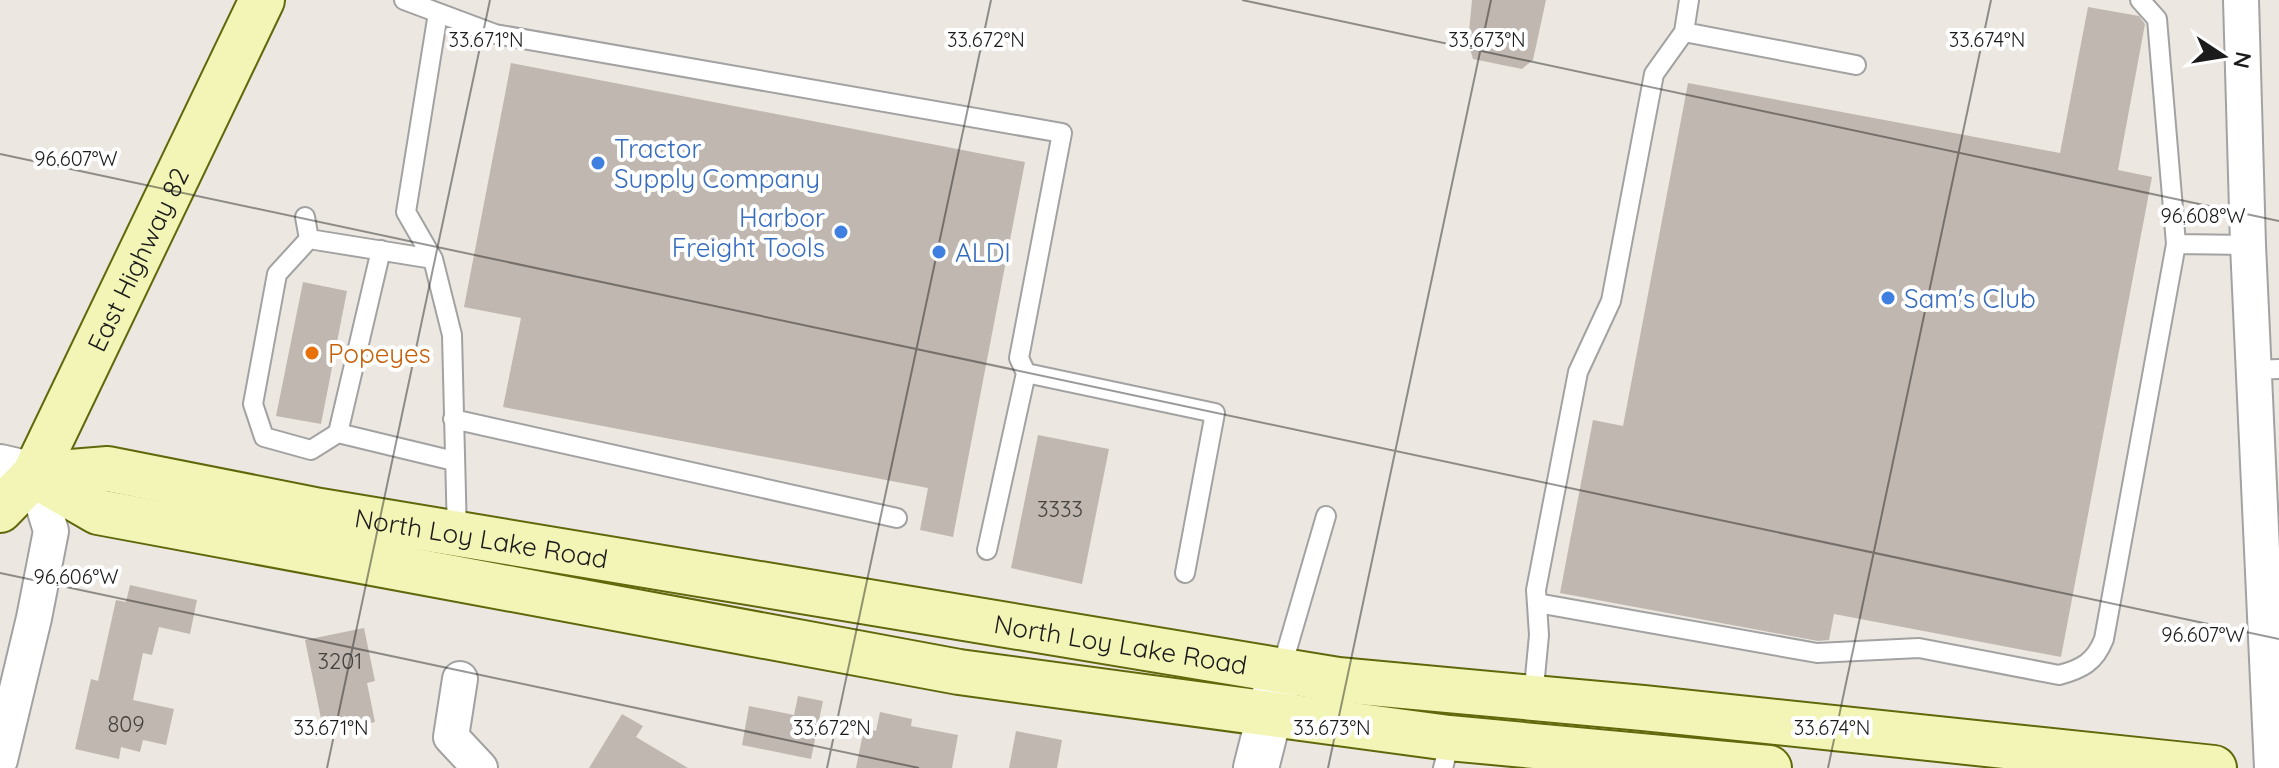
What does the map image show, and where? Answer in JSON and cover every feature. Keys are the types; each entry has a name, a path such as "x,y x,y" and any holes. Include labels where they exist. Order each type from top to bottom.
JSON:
{"main road":[{"name":"East Highway 82","path":"0,510 17,471 262,0"},
{"name":"North Loy Lake Road","path":"17,471 108,469 320,511 1338,680 2214,768"},
{"name":"North Loy Lake Road","path":"17,471 98,512 959,672 1270,713 1447,753 1769,768"}],"street":[{"path":"2241,0 2248,245 2266,369 2272,768"},
{"path":"0,760 51,531 17,471"},
{"path":"1256,768 1281,671"},
{"path":"460,679 451,737 480,768"}],"lane":[{"path":"404,0 495,34 1062,133 1019,358 1026,373 987,550"},
{"path":"1533,698 1539,635 1536,590 1578,372 1611,301 1654,74 1684,32 1689,0"},
{"path":"1537,603 1817,653 1919,648 2059,675 2081,669 2098,656 2104,639 2176,244 2157,19 2140,0"},
{"path":"438,13 406,212 433,259 452,335 457,534"},
{"path":"1684,32 1856,65"},
{"path":"305,217 309,239"},
{"path":"309,239 433,259"},
{"path":"309,239 277,274 253,404 264,437 311,450 338,433 381,250"},
{"path":"2176,244 2248,245"},
{"path":"1026,373 1215,413 1185,573"},
{"path":"453,419 897,518"},
{"path":"338,433 454,461"},
{"path":"1281,671 1326,516"}],"building":[{"path":"1472,0 1546,0 1533,60 1522,69 1473,59 1468,42"},
{"name":"Sam's Club","path":"2088,7 2139,16 2145,24 2118,170 2152,177 2061,657 1834,614 1829,640 1818,641 1560,593 1593,420 1623,426 1688,83 2060,153"},
{"path":"511,63 1025,162 953,537 920,530 928,488 503,407 521,318 464,307"},
{"name":"Popeyes","path":"303,282 347,291 321,424 276,416"},
{"path":"1038,435 1109,449 1082,584 1011,568"},
{"path":"130,585 197,600 190,634 159,627 152,655 143,653 133,700 174,709 166,745 143,740 140,752 121,747 119,759 75,749 91,679 98,681 116,600 126,602"},
{"path":"364,628 375,681 367,683 375,722 324,733 305,640"},
{"path":"798,696 823,701 811,759 742,745 749,706 794,715"},
{"path":"880,712 912,719 911,726 958,735 952,768 856,768 864,728 876,731"},
{"path":"622,714 643,726 636,737 688,768 589,768"},
{"path":"1016,731 1062,740 1057,768 1009,768"}],"place":[{"name":"Tractor Supply Company","path":"598,163"},
{"name":"Harbor Freight Tools","path":"841,232"},
{"name":"ALDI","path":"939,252"},
{"name":"Sam's Club","path":"1888,298"},
{"name":"Popeyes","path":"312,353"}]}
